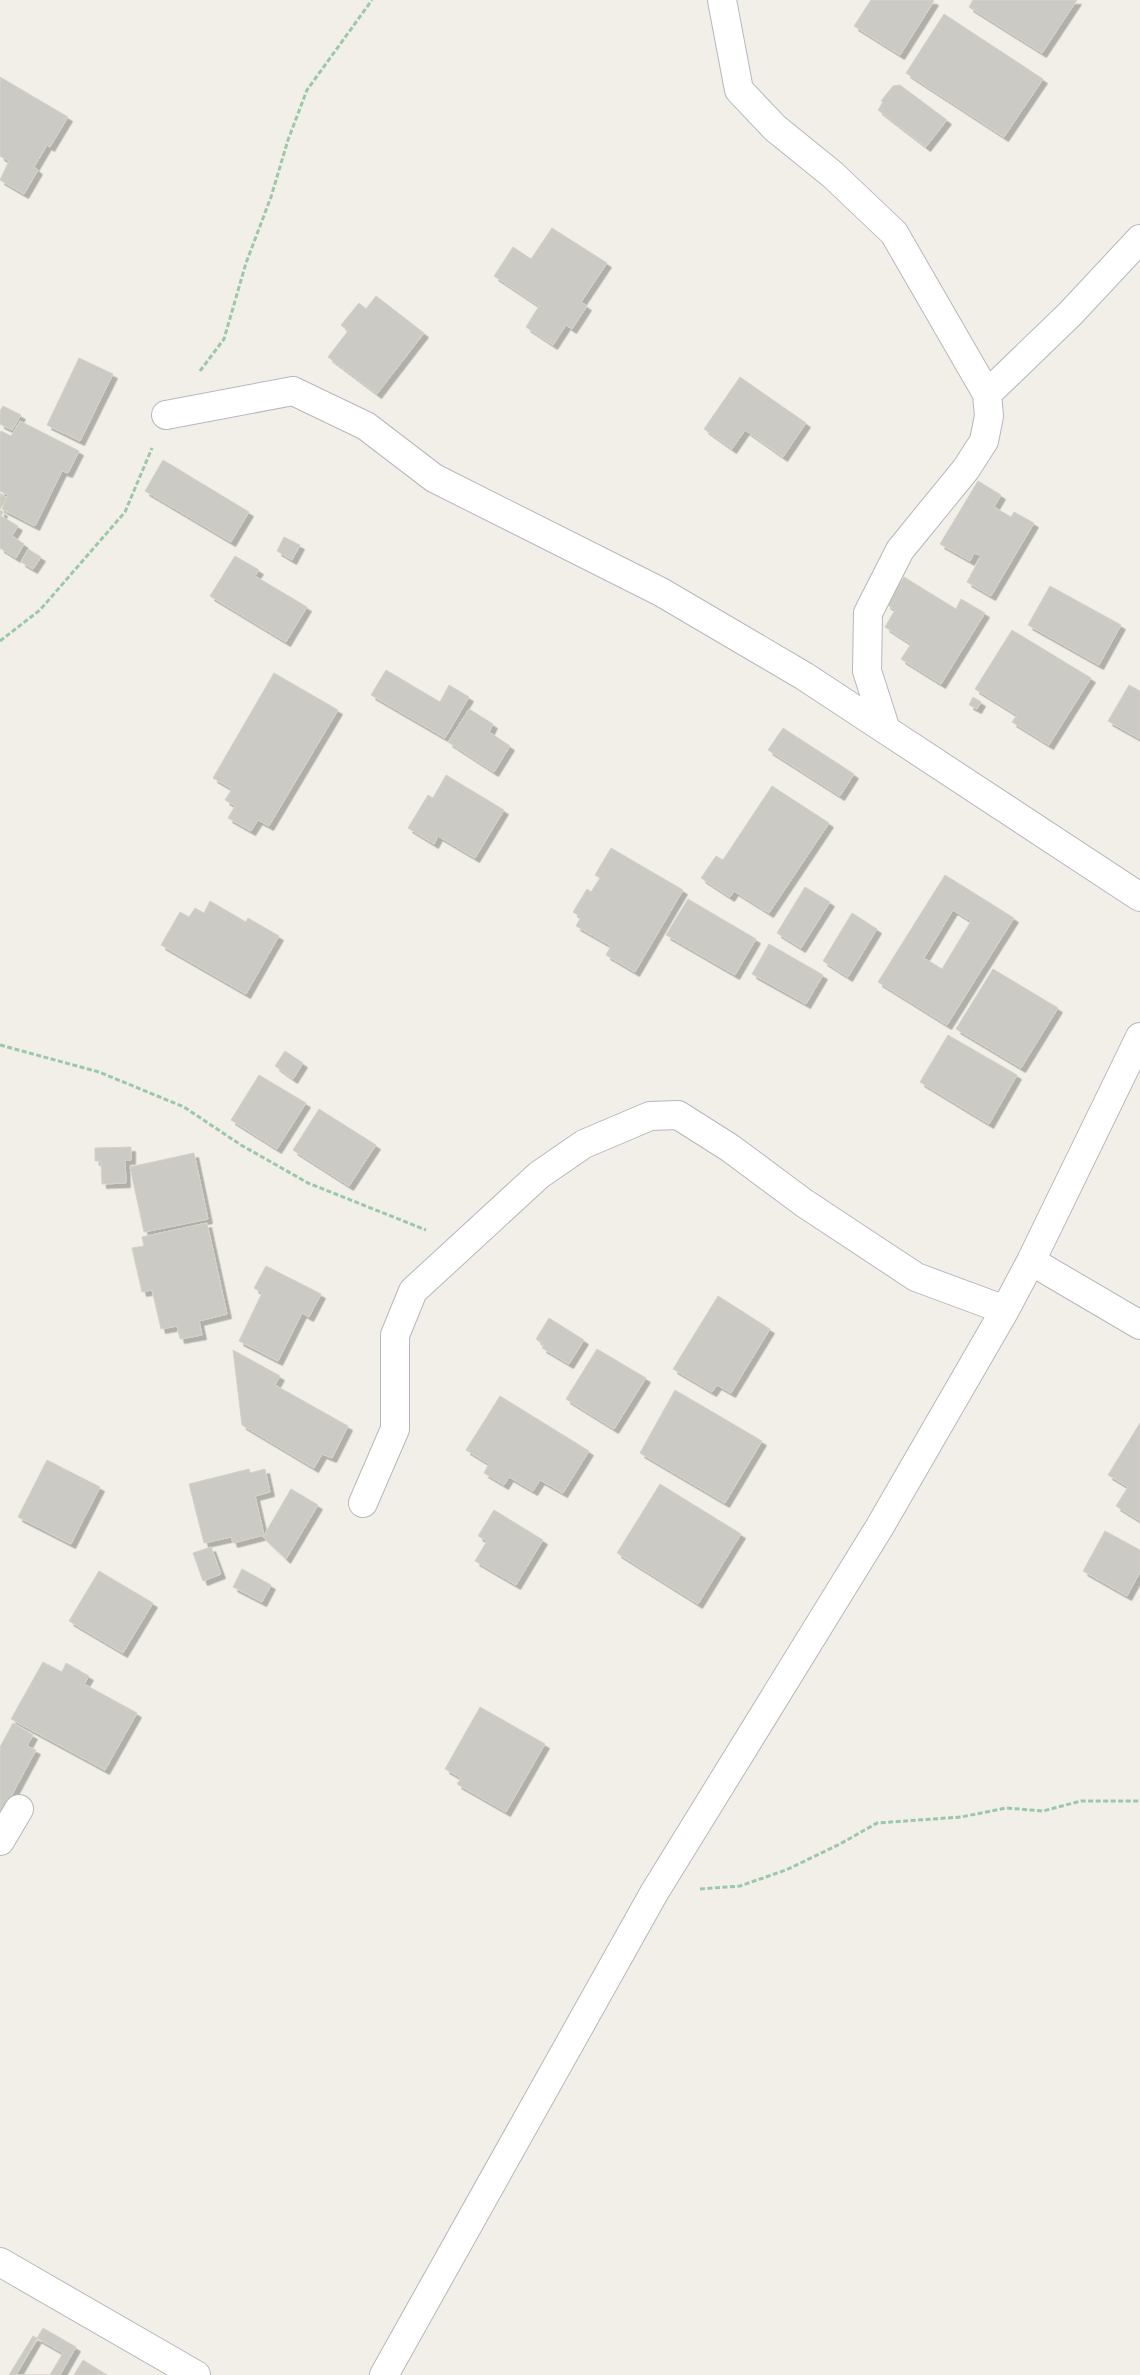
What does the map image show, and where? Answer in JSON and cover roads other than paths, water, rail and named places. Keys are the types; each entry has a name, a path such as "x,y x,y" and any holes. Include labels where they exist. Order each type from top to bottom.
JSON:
{"street":[{"path":"722,0 739,90 775,128 833,175 894,233 987,394 989,416 984,441 966,470 900,550 868,613 867,671 886,730"},
{"path":"987,394 1070,314 1140,239"},
{"path":"166,415 293,391 366,426 434,478 661,592 804,676 1140,897"},
{"path":"384,2375 654,1893 879,1528 1005,1310 1031,1261 1140,1036"},
{"path":"363,1503 395,1429 395,1335 413,1291 539,1175 584,1144 650,1116 678,1115 730,1148 804,1204 916,1277 1005,1310"},
{"path":"1031,1261 1140,1325"},
{"path":"0,1841 19,1809"},
{"path":"0,2262 196,2375"}]}
